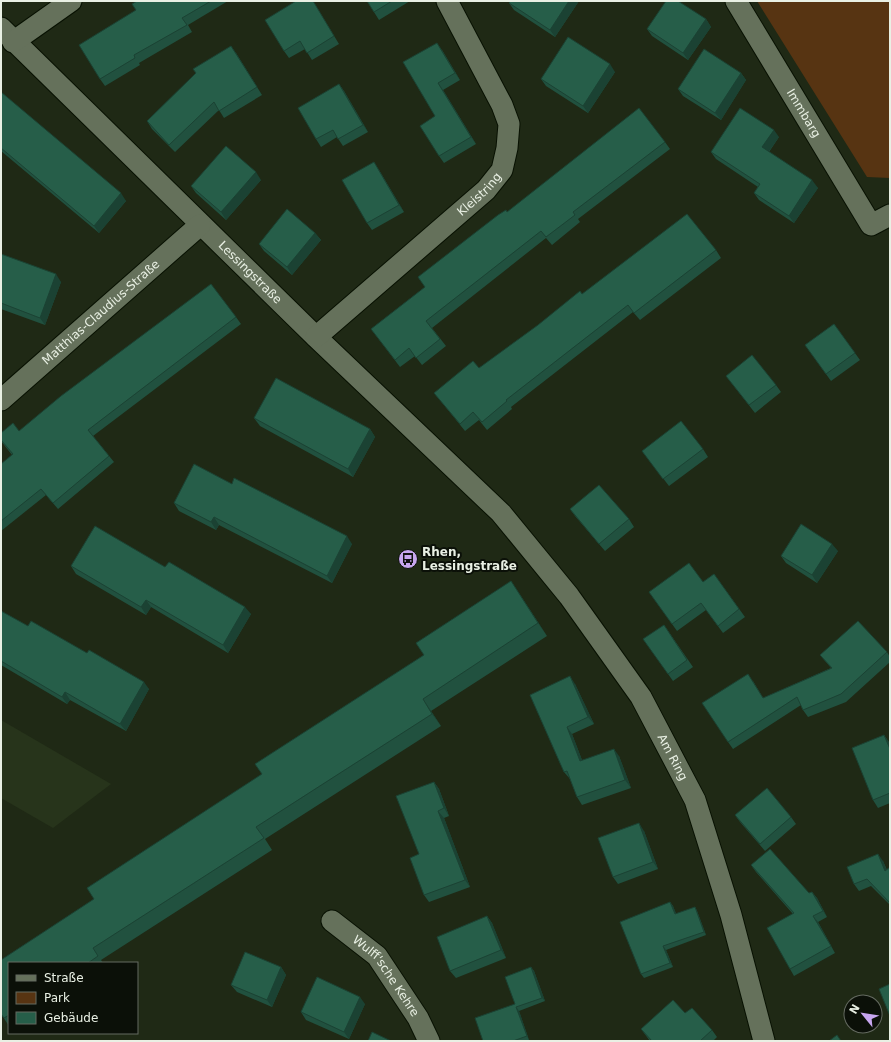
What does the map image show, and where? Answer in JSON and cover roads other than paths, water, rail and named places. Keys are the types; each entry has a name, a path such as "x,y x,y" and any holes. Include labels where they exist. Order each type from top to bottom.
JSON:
{"street":[{"path":"7,35 71,1"},
{"name":"Kleistring","path":"316,337 486,190 502,170 507,148 509,124 502,105 447,1"},
{"name":"Immbarg","path":"736,1 871,225 890,215"},
{"name":"Lessingstraße","path":"7,35 200,225 501,513"},
{"name":"Matthias-Claudius-Straße","path":"1,400 200,225"},
{"name":"Am Ring","path":"501,513 569,596 641,697 695,800 731,915 764,1041"},
{"name":"Wulff'sche Kehre","path":"332,921 377,956 418,1018 429,1041"}],"place":[{"name":"Rhen, Lessingstraße","path":"408,559"}]}
